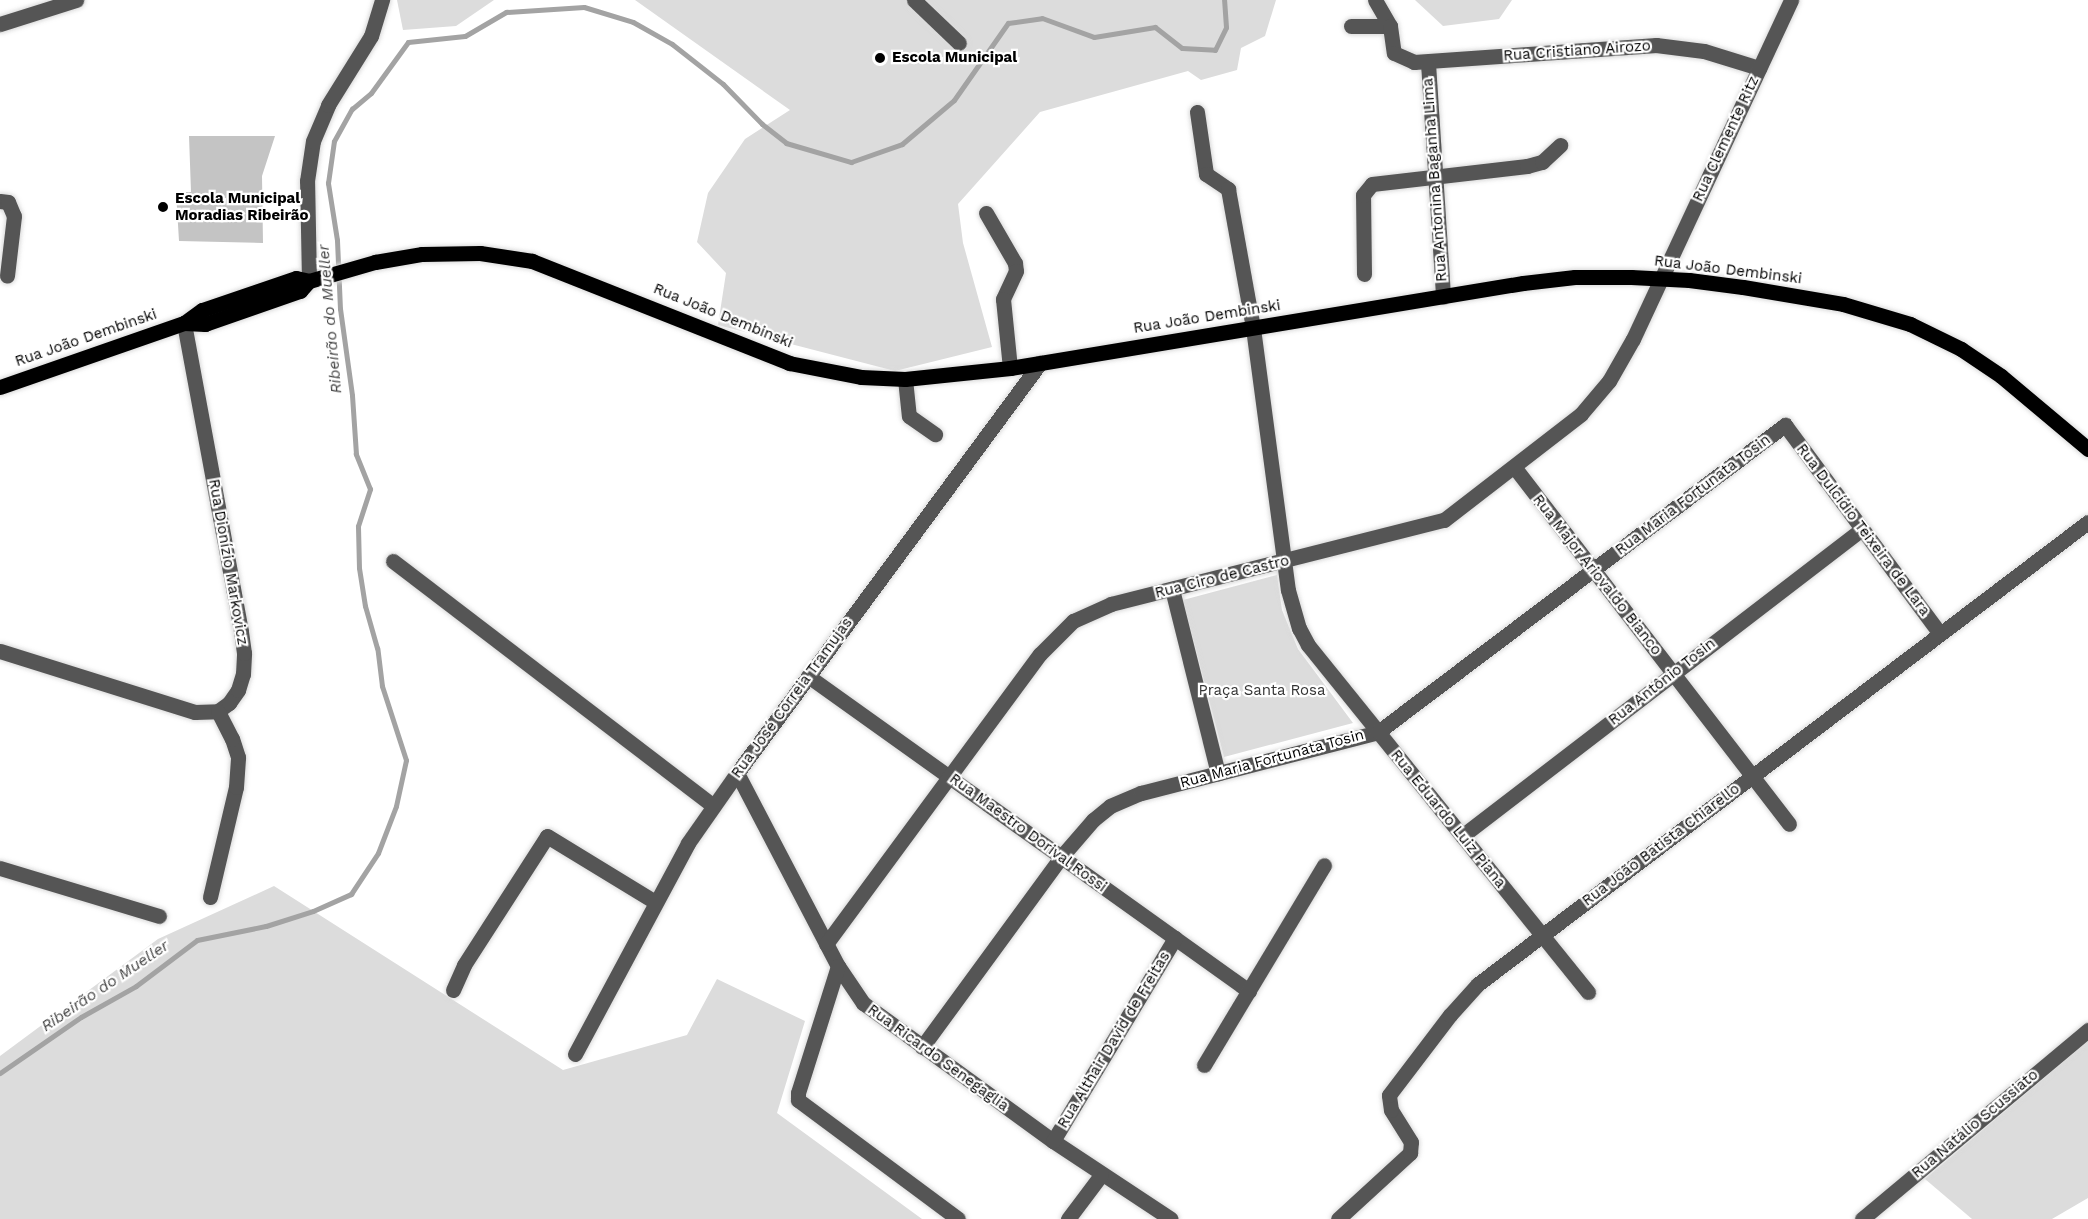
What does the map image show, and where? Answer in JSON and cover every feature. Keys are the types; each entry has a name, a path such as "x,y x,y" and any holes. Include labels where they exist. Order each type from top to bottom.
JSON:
{"main road":[{"name":"Rua João Dembinski","path":"0,387 184,323 205,324 300,291 309,281 353,268 422,254 507,255 558,270 789,363 861,377 905,379 1010,368 1549,279 1603,276 1661,278 1733,286 1843,304 1910,324 1961,349 2001,376 2088,449"}],"street":[{"path":"0,24 76,0"},
{"path":"309,281 307,181 313,141 328,105 371,36 382,0"},
{"path":"914,0 959,43"},
{"path":"1351,26 1389,26 1375,0"},
{"name":"Rua Clemente Ritz","path":"1661,278 1791,0"},
{"name":"Rua Cristiano Airozo","path":"1389,26 1394,53 1414,62 1428,63 1656,45 1704,51 1759,69"},
{"name":"Rua Antonina Baganha Lima","path":"1428,63 1443,297"},
{"name":"Rua Eduardo Luiz Piana","path":"1197,112 1206,174 1228,189 1253,328 1292,608 1308,645 1588,992"},
{"path":"1364,274 1363,195 1372,184 1435,178 1542,162 1560,145"},
{"path":"0,201 8,202 14,216 7,276"},
{"path":"986,213 1015,263 1016,272 1003,299 1010,368"},
{"name":"Rua Ciro de Castro","path":"826,944 1040,654 1073,621 1112,604 1443,520 1561,432 1598,397 1625,354 1661,278"},
{"name":"Rua Dionízio Markovicz","path":"184,323 244,653 238,690 230,703 218,711"},
{"name":"Rua José Correia Tramujas","path":"575,1054 688,843 808,676 1040,363"},
{"path":"905,379 909,416 935,434"},
{"name":"Rua Dulcídio Teixeira de Lara","path":"1785,425 1940,634"},
{"name":"Rua Maria Fortunata Tosin","path":"922,1047 1060,856 1093,819 1110,806 1141,793 1378,732 1785,425"},
{"name":"Rua Major Ariovaldo Bianco","path":"1515,468 1789,824"},
{"name":"Rua João Batista Chiarello","path":"1338,1219 1410,1153 1411,1142 1389,1103 1393,1089 1464,998 1494,971 2088,522"},
{"name":"Rua Antônio Tosin","path":"1462,836 1862,529"},
{"path":"393,561 713,806"},
{"path":"1173,589 1218,773"},
{"path":"0,651 195,712 218,711 238,757 236,787 210,897"},
{"name":"Rua Maestro Dorival Rossi","path":"808,676 1249,991"},
{"name":"Rua Ricardo Senegaglia","path":"737,773 838,966 863,1003 1101,1175 1171,1219"},
{"path":"453,990 464,965 547,836 655,902"},
{"path":"1204,1065 1324,865"},
{"path":"0,868 159,916"},
{"name":"Rua Althair David de Freitas","path":"1053,1141 1175,938"},
{"path":"838,966 798,1093 798,1100 958,1219"},
{"name":"Rua Natálio Scussiato","path":"1862,1219 2088,1030"},
{"path":"1068,1219 1101,1175"}],"green space":[{"path":"397,0 494,0 456,26 403,30"},
{"path":"635,0 1276,0 1265,36 1241,48 1237,70 1201,80 1188,71 1040,112 958,204 963,243 992,347 895,371 718,325 726,273 697,242 708,193 745,139 790,110"},
{"path":"1415,0 1512,0 1499,19 1443,26"},
{"name":"Praça Santa Rosa","path":"1277,575 1282,610 1298,649 1353,723 1224,757 1183,600"},
{"path":"274,886 563,1070 687,1035 717,979 805,1021 777,1113 922,1219 0,1219 0,1056 158,939"},
{"path":"2088,1041 2088,1198 2052,1219 1972,1219 1925,1179"}],"building":[{"path":"189,136 275,136 262,176 263,243 179,241 176,192 191,192"}],"waterway":[{"name":"Ribeirão do Mueller","path":"0,1073 81,1017 136,986 197,940 266,926 313,911 351,894 378,853 396,806 406,760 382,686 377,648 365,606 359,568 358,526 370,489 356,454 352,395 340,309 337,240 328,183 334,141 352,109 371,93 408,42 465,36 506,12 584,7 633,22 672,44 723,84 762,124 786,143 851,162 902,144 954,100 1008,23 1042,18 1094,37 1155,27 1182,48 1215,50 1226,27 1224,0"}],"place":[{"name":"Escola Municipal","path":"880,58"},
{"name":"Escola Municipal Moradias Ribeirão","path":"163,207"}]}
